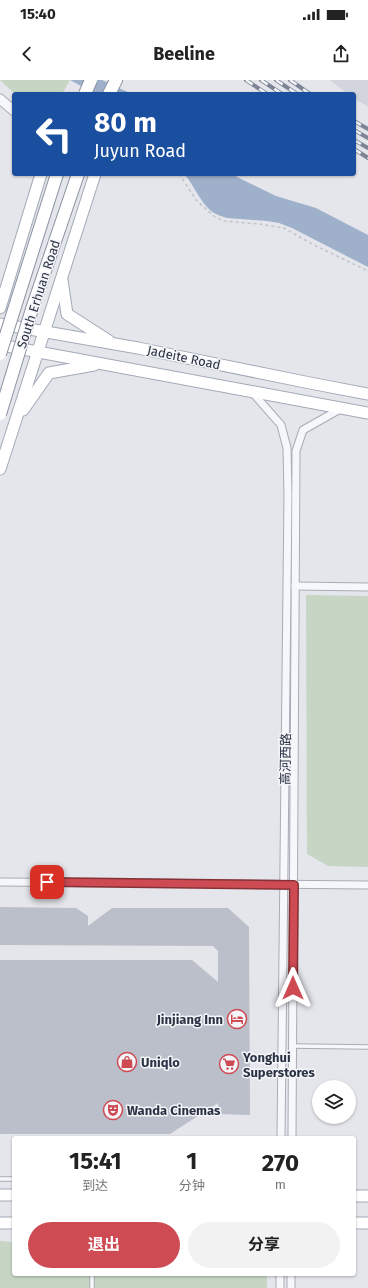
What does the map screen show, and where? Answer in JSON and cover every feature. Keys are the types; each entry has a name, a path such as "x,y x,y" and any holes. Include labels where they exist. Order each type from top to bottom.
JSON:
{"highway":[{"path":"86,92 91,80"},
{"path":"110,92 116,80"},
{"name":"South Erhuan Road","path":"0,354 56,176"},
{"name":"South Erhuan Road","path":"0,414 32,309 77,176"}],"main road":[{"path":"0,308 3,289 40,176"},
{"path":"0,469 94,176"},
{"path":"62,277 67,314 113,344"},
{"name":"Jadeite Road","path":"0,324 113,344 368,394"},
{"name":"Jadeite Road","path":"0,345 368,413"},
{"path":"17,418 49,373 101,364"},
{"path":"0,1195 12,1195"},
{"path":"356,1196 368,1196"},
{"path":"0,1223 12,1223"},
{"path":"356,1223 368,1223"}],"street":[{"path":"0,99 12,109"},
{"name":"高河西路","path":"252,392 281,425 287,448 288,495 280,1136"},
{"name":"高河西路","path":"292,1136 296,451 303,430 342,408"},
{"path":"295,586 368,587"},
{"path":"0,882 368,885"},
{"path":"280,1276 280,1288"},
{"path":"291,1276 291,1288"}],"lane":[{"path":"293,1046 368,1047"},
{"path":"0,1179 12,1179"},
{"path":"92,1276 92,1288"}],"path":[{"path":"180,176 197,201 215,217 224,221 284,228 312,244 368,271"}],"shaded area":[{"path":"330,80 368,80 368,107 356,99 356,92 345,92"}],"green space":[{"path":"0,80 70,80 63,92 13,92"},
{"path":"306,595 368,596 368,867 328,866 307,854"},
{"path":"0,1241 12,1242 12,1276 267,1276 267,1288 0,1288"}],"water":[{"path":"70,80 102,80 128,92 92,92"},
{"path":"186,176 236,176 276,196 316,208 368,235 368,267 292,228 279,223 227,218 216,214 206,206"}],"building":[{"path":"0,907 76,908 88,916 88,926 112,908 228,908 249,927 250,1115 218,1114 218,1103 170,1134 0,1134 0,960 192,960 218,982 218,951 213,946 0,945"}],"railway":[{"path":"246,80 264,92"},
{"path":"261,80 279,92"},
{"path":"276,80 294,92"},
{"path":"290,80 307,92"},
{"path":"356,122 368,129"},
{"path":"356,131 368,138"},
{"path":"356,141 368,148"},
{"path":"356,150 368,158"}],"place":[{"name":"Jinjiang Inn","path":"237,1019"},
{"name":"Uniqlo","path":"127,1062"},
{"name":"Yonghui Superstores","path":"229,1064"},
{"name":"Wanda Cinemas","path":"113,1110"}],"route":[{"path":"47,882 294,885 293,988"}]}
